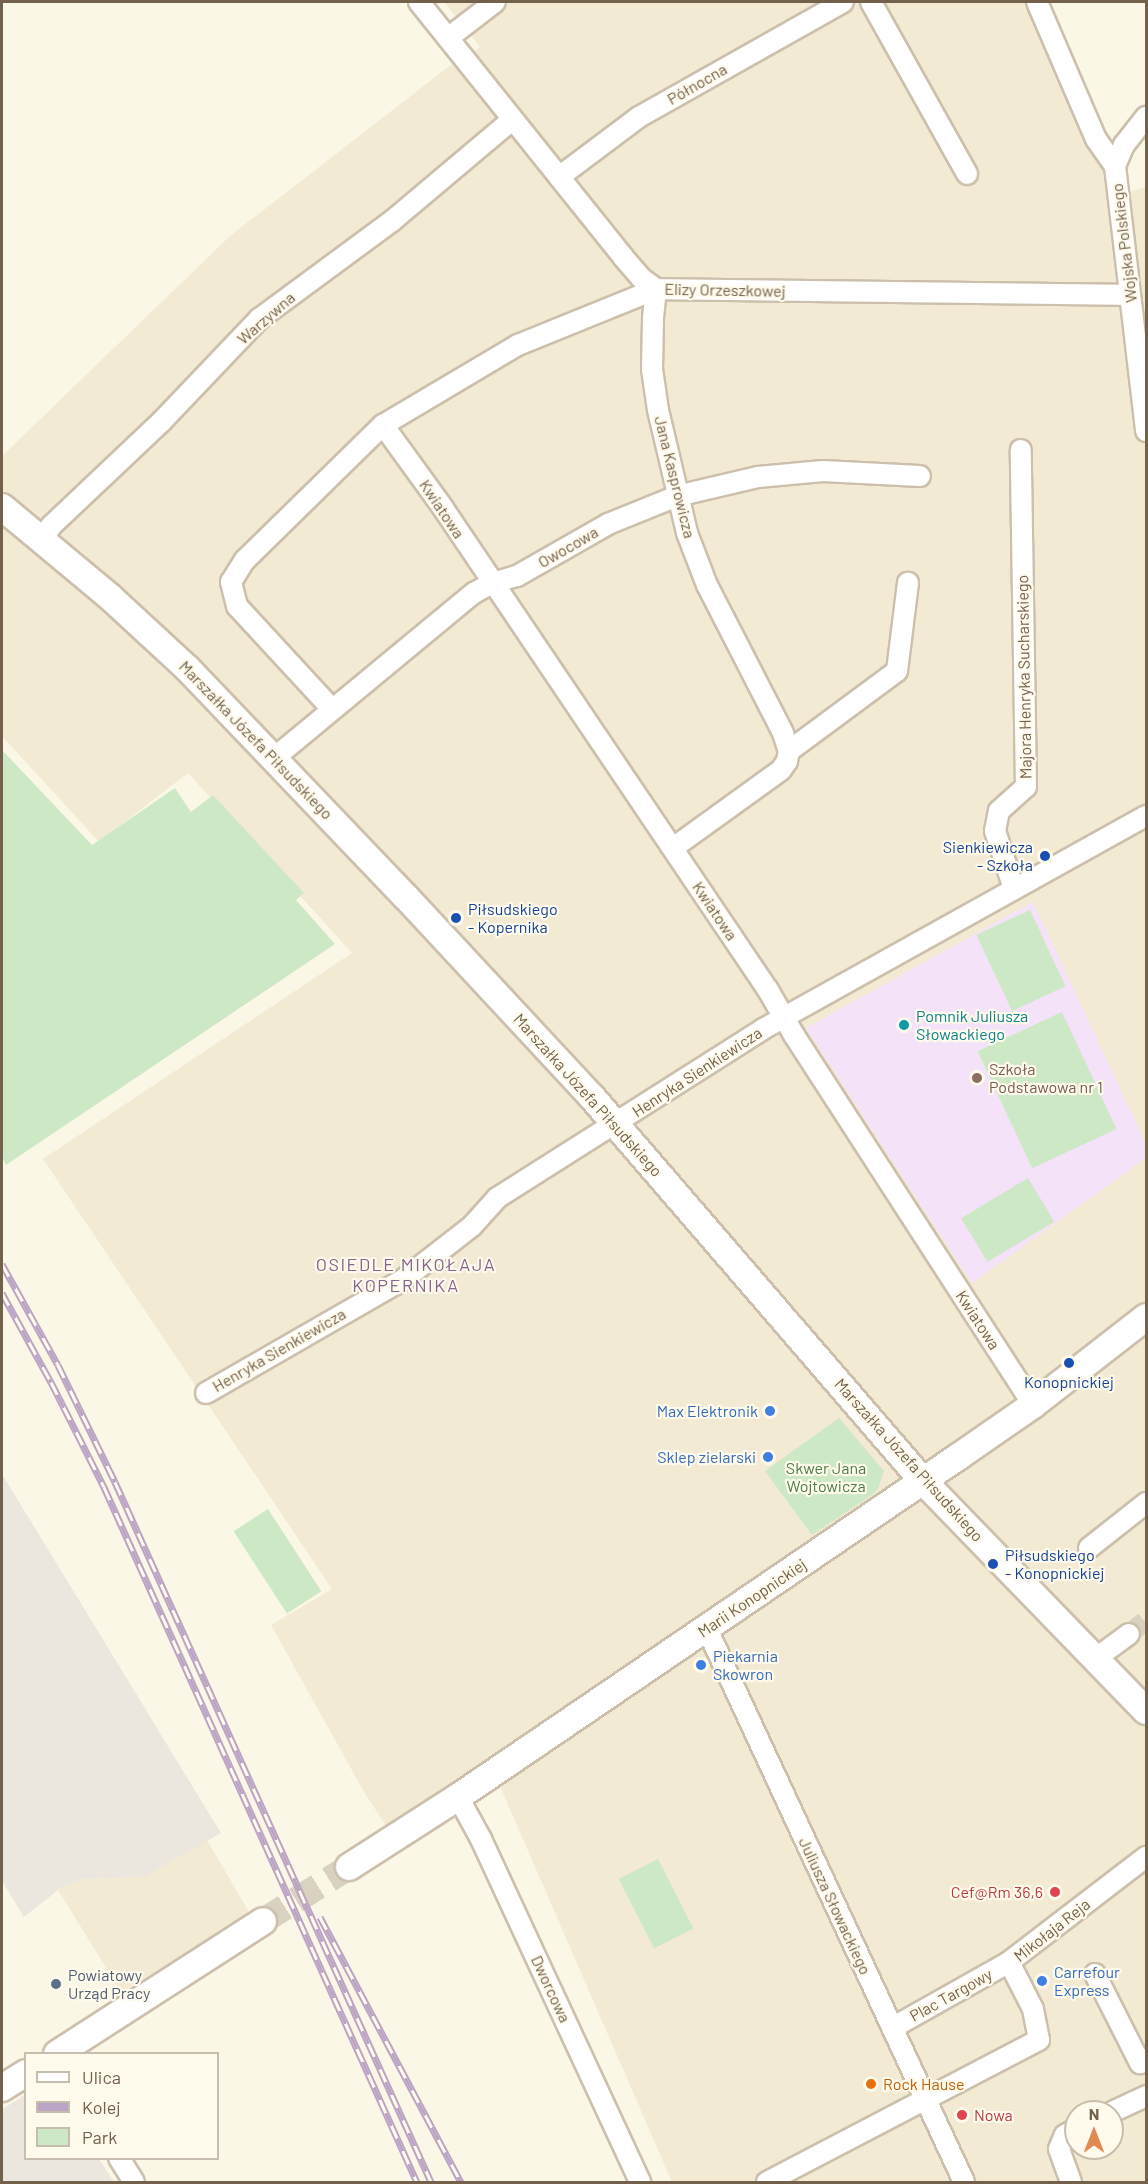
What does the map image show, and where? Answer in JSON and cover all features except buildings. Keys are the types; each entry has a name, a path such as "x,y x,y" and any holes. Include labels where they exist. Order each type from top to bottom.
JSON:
{"street":[{"name":"Elizy Orzeszkowej","path":"419,2 641,278 656,289 1130,296"},
{"path":"448,38 495,2"},
{"name":"Północna","path":"559,177 639,117 843,2"},
{"path":"871,2 967,174"},
{"name":"Wojska Polskiego","path":"1036,2 1096,139 1115,166 1146,430"},
{"path":"1115,166 1124,145 1146,117"},
{"name":"Warzywna","path":"42,540 51,526 162,421 259,319 392,221 512,120"},
{"path":"332,709 237,606 231,582 245,560 383,425 518,345 656,289"},
{"name":"Jana Kasprowicza","path":"656,289 652,369 677,496 687,533 707,585 783,733 789,751"},
{"name":"Kwiatowa","path":"383,425 443,508 492,584 768,990 783,1017 1033,1406"},
{"name":"Majora Henryka Sucharskiego","path":"1014,889 995,831 999,812 1026,787 1021,450"},
{"name":"Owocowa","path":"273,759 474,593 517,576 608,524 677,496 758,477 823,471 920,476"},
{"name":"Marszałka Józefa Piłsudskiego","path":"2,507 135,619 187,668 483,979 615,1124 923,1481 1146,1711"},
{"path":"673,848 781,770 787,761 789,751 897,671 908,583"},
{"name":"Henryka Sienkiewicza","path":"206,1393 405,1279 472,1226 497,1198 783,1017 1146,816"},
{"name":"Marii Konopnickiej","path":"349,1867 458,1797 1033,1406 1146,1317"},
{"path":"1089,1548 1146,1503"},
{"name":"Juliusza Słowackiego","path":"706,1629 964,2182"},
{"path":"1095,1659 1129,1634"},
{"name":"Dworcowa","path":"458,1797 484,1846 640,2182"},
{"name":"Mikołaja Reja","path":"767,2182 927,2101 1039,2040 1033,2009 1009,1962 1146,1857"},
{"path":"59,2052 263,1921"},
{"name":"Plac Targowy","path":"892,2028 1009,1962"},
{"path":"1095,1974 1144,2066"},
{"path":"2,2088 24,2074"},
{"path":"1124,2106 1146,2096"},
{"path":"1064,2139 1060,2142 1059,2150 1071,2182"},
{"path":"120,2160 134,2182"}],"shaded area":[{"path":"444,2 1034,2 1102,146 1110,197 1146,187 1146,2182 672,2182 489,1761 390,1832 364,1792 271,1625 332,1589 43,1159 352,953 188,773 99,842 2,736 2,456 230,236 448,67 480,47"},
{"name":"Szkoła Podstawowa nr 1","path":"1033,902 1139,1129 1146,1149 1146,1158 972,1283 806,1028"},
{"path":"2,1474 221,1833 144,1877 82,1879 58,1890 24,1917 2,1881"},
{"path":"207,1840 252,1917 121,1992 58,1890 82,1879 144,1877"},
{"path":"24,2096 24,2160 100,2160 114,2182 2,2182 2,2109"}],"green space":[{"path":"2,750 92,845 175,788 191,812 213,795 304,893 296,900 335,944 6,1165 2,1157"},
{"path":"1030,910 1065,986 1012,1011 977,935"},
{"path":"1062,1012 1117,1129 1032,1168 978,1051"},
{"path":"1028,1178 1054,1222 987,1262 961,1218"},
{"name":"Skwer Jana Wojtowicza","path":"839,1418 884,1471 878,1489 872,1495 812,1535 765,1471"},
{"path":"268,1509 321,1591 287,1614 234,1531"},
{"path":"658,1859 693,1928 654,1948 619,1879"}],"tunnel":[{"path":"1129,1634 1146,1620"},
{"path":"263,1921 349,1867"}],"railway":[{"path":"2,1264 58,1365 115,1482 431,2182"},
{"path":"2,1293 51,1382 104,1487 417,2182"},
{"path":"320,1917 461,2182"}],"place":[{"name":"Sienkiewicza - Szkoła","path":"1045,856"},
{"name":"Piłsudskiego - Kopernika","path":"456,918"},
{"name":"Pomnik Juliusza Słowackiego","path":"904,1025"},
{"name":"Szkoła Podstawowa nr 1","path":"977,1078"},
{"name":"Konopnickiej","path":"1069,1363"},
{"name":"Max Elektronik","path":"770,1411"},
{"name":"Sklep zielarski","path":"768,1457"},
{"name":"Piłsudskiego - Konopnickiej","path":"993,1564"},
{"name":"Piekarnia Skowron","path":"701,1665"},
{"name":"Cef@Rm 36,6","path":"1055,1892"},
{"name":"Carrefour Express","path":"1042,1981"},
{"name":"Powiatowy Urząd Pracy","path":"56,1984"},
{"name":"Rock Hause","path":"871,2084"},
{"name":"Nowa","path":"962,2115"}],"district":[{"name":"OSIEDLE MIKOŁAJA KOPERNIKA","path":"406,1275"}]}
